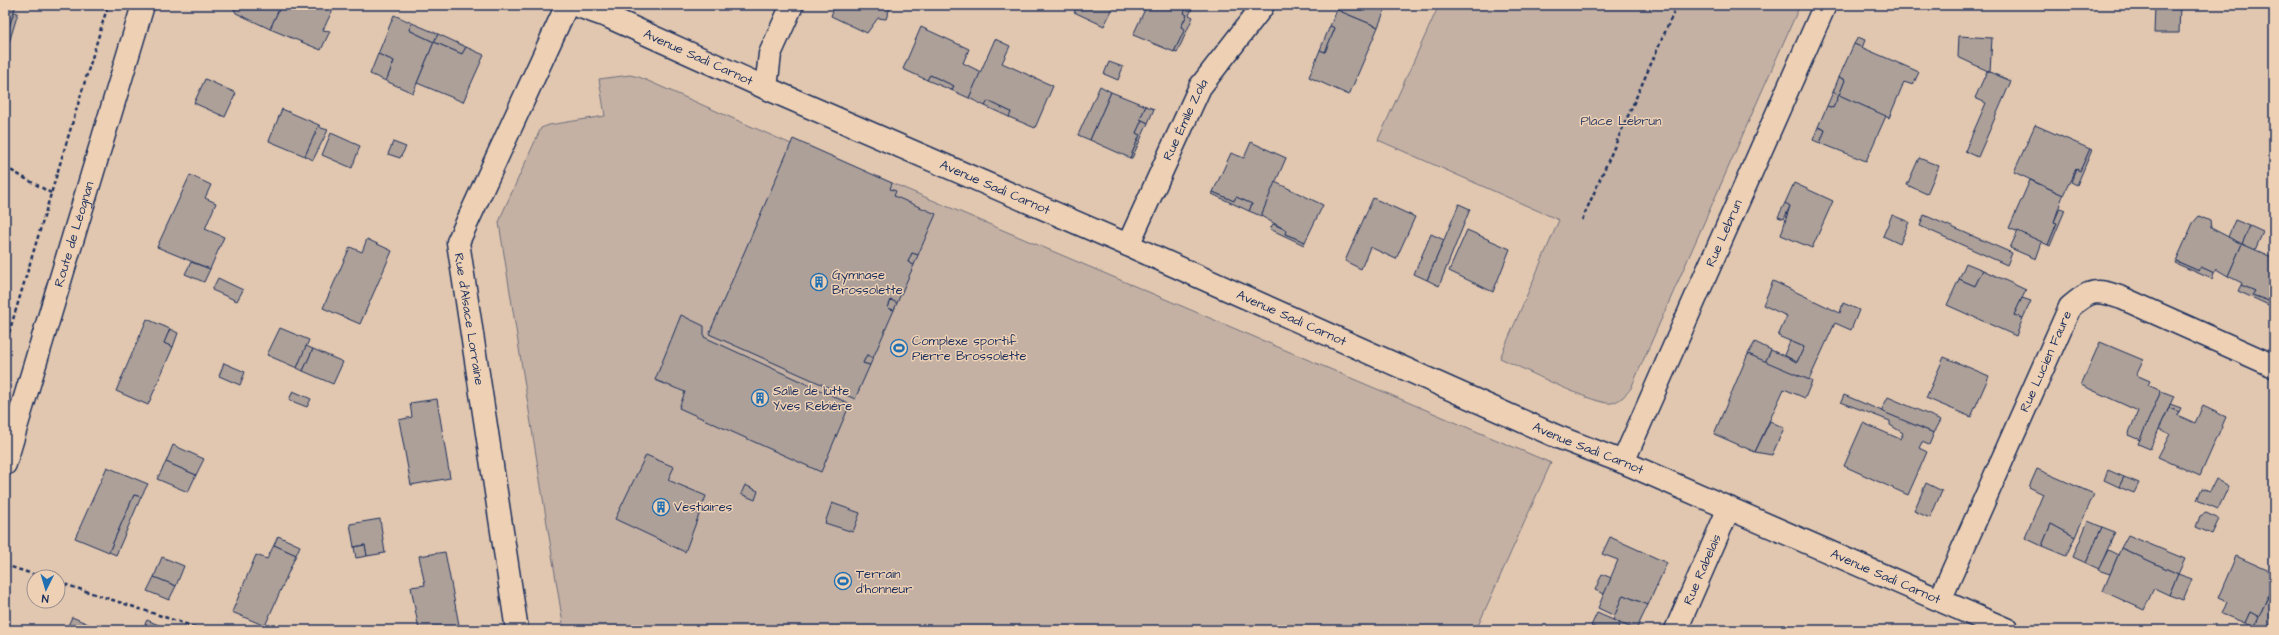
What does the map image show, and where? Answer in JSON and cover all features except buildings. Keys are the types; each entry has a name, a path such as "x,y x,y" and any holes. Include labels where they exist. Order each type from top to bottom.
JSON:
{"street":[{"name":"Route de Léognan","path":"5,464 143,5"},
{"name":"Rue d'Alsace Lorraine","path":"517,630 458,242 567,5"},
{"path":"766,88 770,54 792,5"},
{"name":"Rue Lebrun","path":"1623,462 1825,5"},
{"name":"Avenue Sadi Carnot","path":"585,7 766,88 1128,245 1551,434 1623,462 2008,630"},
{"name":"Rue Émile Zola","path":"1128,245 1200,87 1262,7"},
{"name":"Rue Lucien Faure","path":"1940,600 2070,307 2085,294 2102,291 2122,298 2274,366"},
{"name":"Rue Rabelais","path":"1676,630 1729,508"}],"path":[{"path":"5,346 108,5"},
{"path":"1582,220 1678,5"},
{"path":"5,167 51,193"},
{"path":"5,565 26,572"},
{"path":"66,585 204,630"}],"green space":[{"name":"Place Lebrun","path":"1439,5 1800,5 1631,388 1618,401 1604,403 1591,399 1500,358 1559,220 1378,140"},
{"name":"Complexe sportif Pierre Brossolette","path":"630,75 639,77 791,144 892,183 1551,463 1476,630 564,630 499,223 541,128 549,125 605,116 599,79"}],"place":[{"name":"Gymnase Brossolette","path":"819,282"},
{"name":"Complexe sportif Pierre Brossolette","path":"899,348"},
{"name":"Salle de lutte Yves Rebière","path":"760,398"},
{"name":"Vestiaires","path":"661,507"},
{"name":"Terrain d'honneur","path":"843,581"}]}
